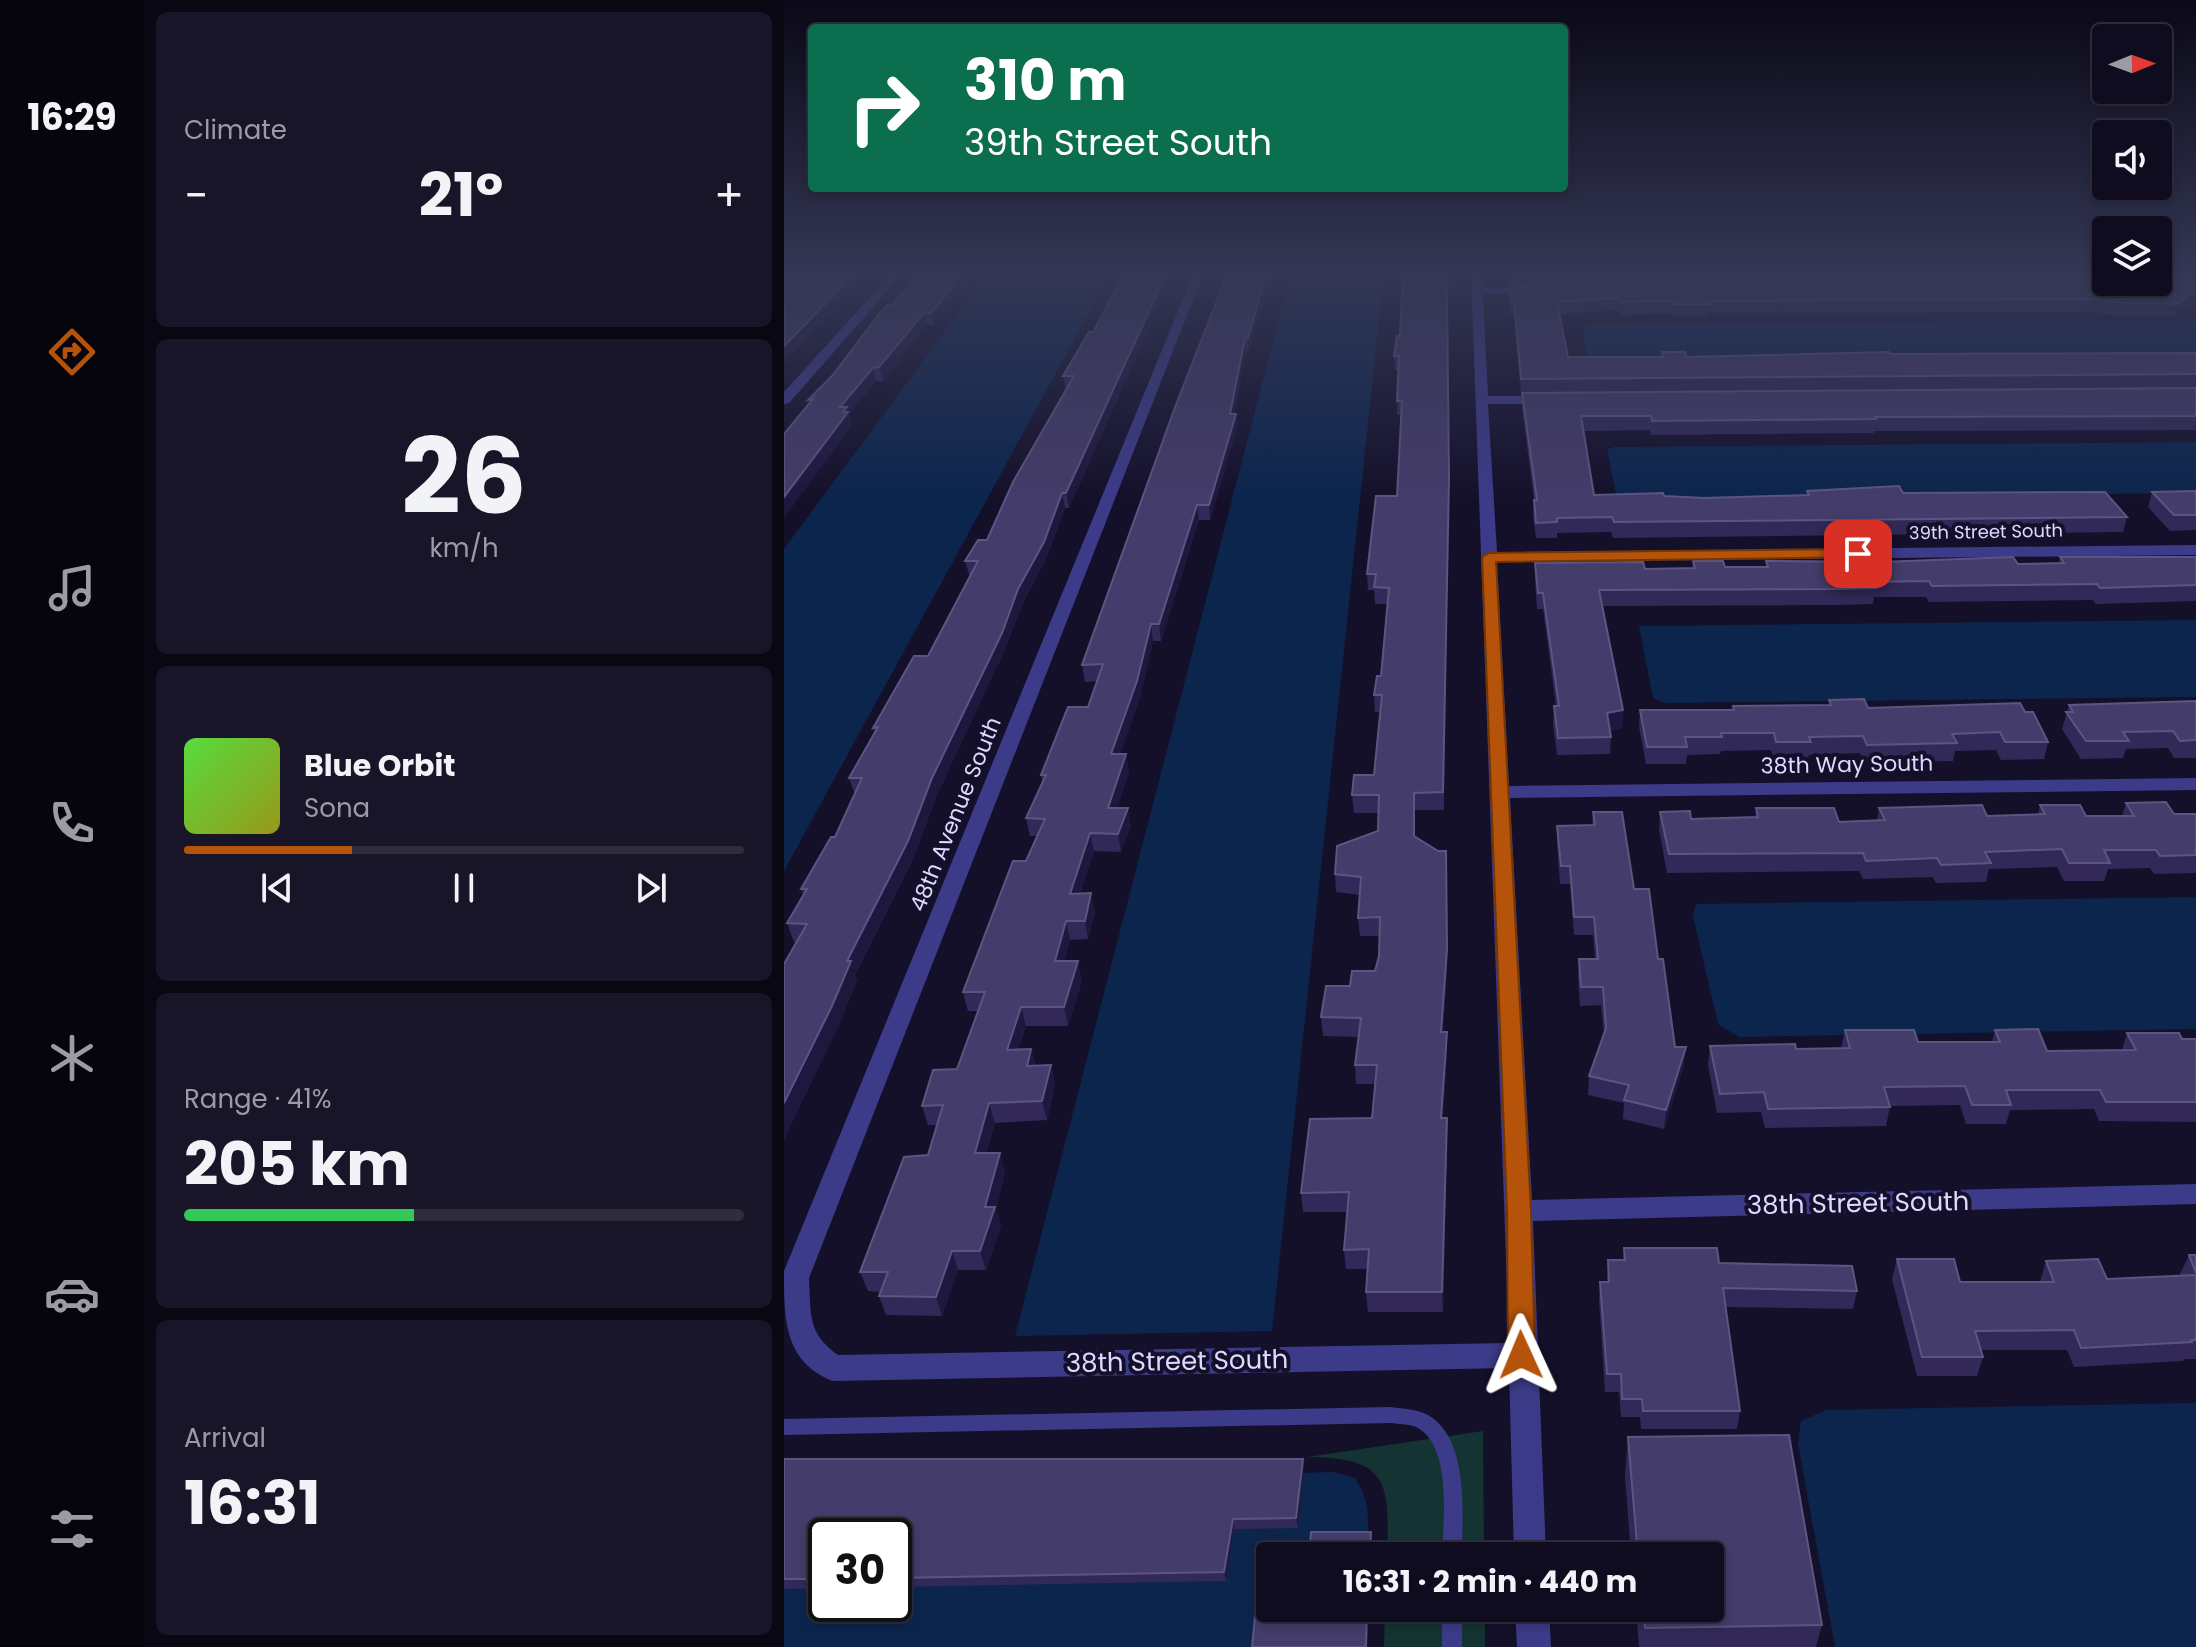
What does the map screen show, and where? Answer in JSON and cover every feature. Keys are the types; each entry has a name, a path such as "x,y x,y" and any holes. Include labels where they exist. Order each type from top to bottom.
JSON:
{"street":[{"path":"787,395 829,349"},
{"name":"48th Avenue South","path":"833,1368 806,1348 797,1314 795,1278 1168,349"},
{"path":"1480,349 1519,1211 1521,1355 1529,1542"},
{"path":"1483,400 1562,400"},
{"name":"39th Street South","path":"1489,557 2196,550"},
{"name":"38th Way South","path":"1499,792 2196,784"},
{"name":"38th Street South","path":"1519,1211 2196,1194"},
{"name":"38th Street South","path":"833,1368 1521,1355"},
{"path":"1533,1622 1534,1647"}],"lane":[{"path":"784,1427 1391,1415 1422,1421 1443,1444 1452,1473 1452,1542"},
{"path":"1452,1622 1452,1647"}],"green space":[{"path":"1483,1431 1484,1542 1388,1542 1385,1493 1379,1479 1355,1462 1307,1457"},
{"path":"1385,1622 1485,1622 1485,1647 1384,1647"}],"water":[{"path":"932,349 1069,349 784,871 784,549"},
{"path":"1271,349 1376,349 1272,1331 1015,1336"},
{"path":"1586,349 2196,349 2196,355 1598,361 1588,358"},
{"path":"2196,442 2196,493 1631,498 1616,494 1607,450 1613,447"},
{"path":"2196,620 2196,697 1665,703 1653,698 1639,626"},
{"path":"2196,897 2196,1029 1739,1037 1718,1024 1693,916 1696,904"},
{"path":"2196,1403 2196,1647 1835,1647 1798,1444 1801,1421 1826,1410"},
{"path":"1333,1472 1355,1478 1367,1506 1367,1542 1256,1542 1256,1622 1303,1622 1362,1647 784,1647 784,1489"}],"building":[{"path":"853,349 894,349 879,367 873,368 840,407 847,407 843,412 848,412 784,497 784,434 813,399 808,400"},
{"path":"1079,349 1132,349 1066,493 1062,493 1044,542 1018,589 1002,633 932,778 908,841 847,961 851,961 832,1006 784,1103 784,964 807,924 787,923 807,889 801,889 831,837 835,837 862,778 849,778 878,727 873,728 914,656 928,656 978,561 965,561 978,540 987,540 1013,482 1074,376 1063,376"},
{"path":"1198,349 1243,349 1230,414 1236,414 1209,505 1197,505 1159,624 1151,624 1137,681 1111,754 1126,754 1108,808 1128,808 1118,834 1090,833 1070,894 1091,893 1085,921 1066,921 1055,961 1078,961 1064,1007 1021,1007 1007,1050 1031,1049 1027,1066 1051,1065 1042,1101 989,1103 975,1153 1000,1153 985,1207 995,1207 980,1251 952,1251 936,1297 879,1296 888,1272 860,1272 904,1157 928,1155 943,1105 922,1106 933,1070 957,1069 985,992 963,992 1013,861 1026,861 1045,819 1026,818 1046,775 1041,775 1068,707 1088,707 1103,664 1082,665"},
{"path":"1395,349 1448,349 1449,477 1443,792 1414,793 1414,836 1438,851 1446,851 1447,949 1441,1032 1447,1032 1441,1118 1447,1118 1442,1292 1366,1292 1369,1249 1344,1250 1349,1192 1301,1193 1310,1119 1372,1118 1377,1065 1355,1065 1361,1018 1321,1017 1326,986 1350,986 1352,971 1375,971 1379,956 1380,917 1358,918 1361,877 1335,874 1337,846 1378,831 1379,795 1352,795 1354,775 1374,775 1382,695 1374,695 1377,676 1381,676 1389,588 1374,587 1376,574 1367,574 1376,496 1397,496 1402,401 1397,401 1399,356 1394,356"},
{"path":"1518,349 1566,349 1568,357 1663,357 1662,352 1685,352 1686,357 1889,352 2196,353 2196,374 1521,379"},
{"path":"2196,388 2196,416 1652,421 1651,416 1581,416 1594,495 1663,493 1664,496 1704,498 1809,495 1807,491 1899,486 1903,493 2105,492 2127,517 1614,522 1612,517 1557,518 1557,522 1536,523 1534,500 1537,500 1522,393"},
{"path":"2196,491 2196,515 2174,515 2152,492"},
{"path":"2013,557 2018,564 2064,563 2060,557 2196,557 2196,585 2100,588 2097,584 1932,586 1929,581 1872,582 1876,588 1599,590 1623,710 1607,713 1611,737 1558,738 1554,706 1559,706 1543,593 1538,593 1535,563 1643,562 1645,569 1695,568 1693,561 1723,561 1725,567 1768,567 1766,561 1880,562"},
{"path":"1864,699 1868,708 2020,703 2025,712 2033,712 2048,742 2005,742 2000,732 1952,734 1957,743 1867,745 1863,736 1809,737 1811,742 1776,742 1774,733 1721,733 1722,737 1685,737 1687,747 1647,747 1640,710 1734,710 1733,706 1831,705 1829,700"},
{"path":"2196,701 2196,740 2180,741 2173,731 2123,732 2129,741 2086,741 2066,712 2073,712 2069,705"},
{"path":"2166,802 2174,814 2196,814 2196,855 2160,856 2156,850 2104,850 2110,863 2069,863 2062,849 1985,852 1991,863 1941,865 1937,858 1866,861 1863,853 1669,854 1660,812 1690,811 1691,819 1758,817 1756,808 1834,808 1839,822 1885,820 1879,808 1982,805 1987,816 2045,814 2040,805 2080,805 2086,816 2134,816 2126,803"},
{"path":"1593,812 1622,812 1634,889 1649,889 1658,959 1663,959 1675,1047 1686,1047 1666,1110 1624,1100 1629,1085 1589,1076 1606,1028 1603,987 1581,987 1579,959 1598,959 1594,917 1574,917 1570,866 1561,866 1557,826 1595,825"},
{"path":"2038,1029 2047,1051 2136,1050 2127,1033 2179,1033 2182,1039 2196,1039 2196,1102 2106,1102 2100,1090 2006,1090 2011,1105 1972,1105 1965,1086 1884,1087 1890,1107 1768,1109 1764,1092 1720,1094 1710,1046 1795,1044 1796,1049 1850,1048 1845,1030 1914,1030 1918,1042 2000,1042 1995,1030"},
{"path":"1624,1248 1717,1248 1719,1263 1852,1266 1857,1291 1723,1288 1740,1411 1643,1411 1642,1399 1622,1399 1621,1374 1607,1374 1600,1282 1609,1282 1608,1260 1625,1260"},
{"path":"2189,1255 2196,1255 2196,1273"},
{"path":"1897,1259 1954,1259 1960,1282 2054,1282 2046,1261 2098,1259 2107,1279 2196,1275 2196,1340 2081,1348 2074,1330 1975,1331 1983,1357 1922,1357"},
{"path":"1789,1435 1822,1625 1645,1628 1644,1622 1724,1622 1724,1542 1637,1542 1628,1437"},
{"path":"784,1459 1303,1459 1296,1518 1233,1519 1224,1572 912,1578 912,1518 808,1518 808,1579 784,1579"},
{"path":"1311,1532 1371,1532 1371,1542 1310,1542"},
{"path":"1256,1606 1256,1622 1367,1622 1366,1647 1252,1647"}],"route":[{"path":"1521,1355 1519,1211 1489,557 1858,554"}]}
